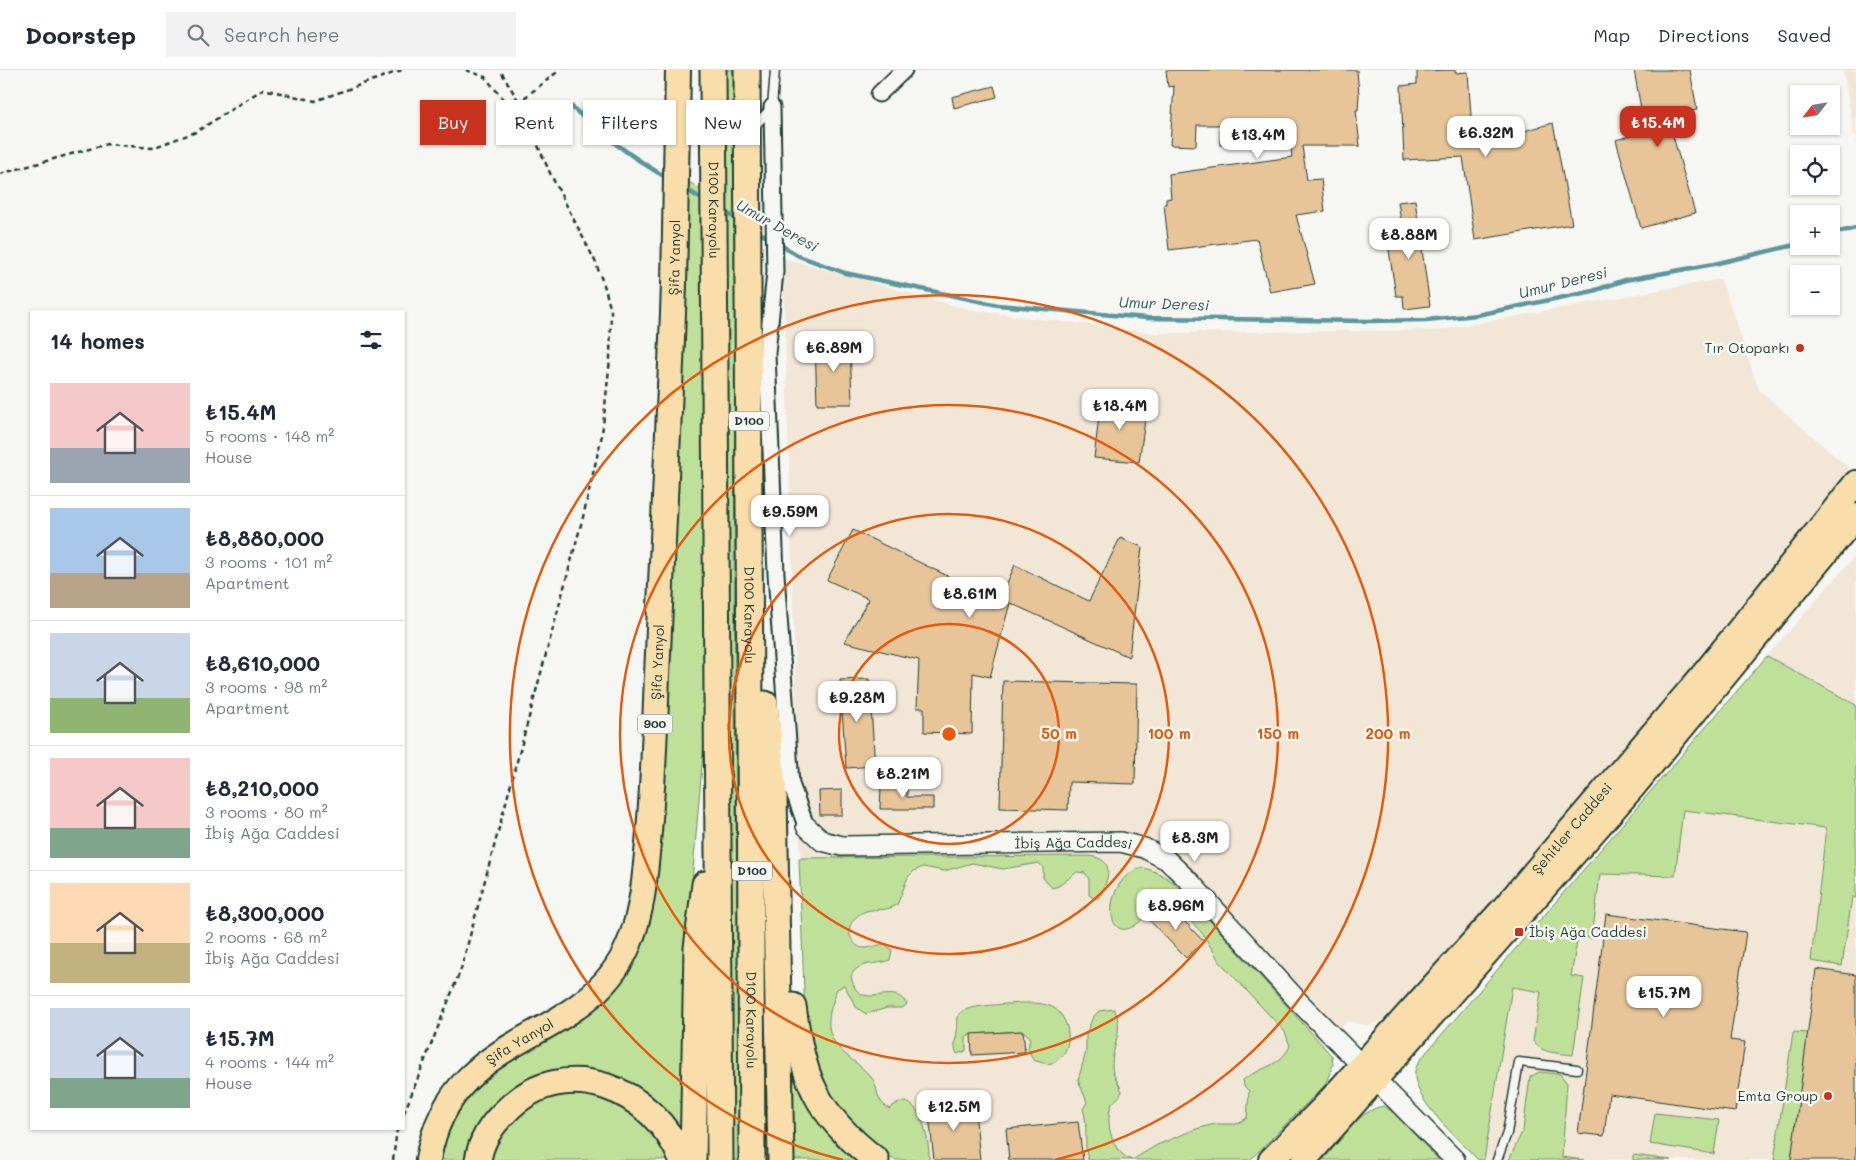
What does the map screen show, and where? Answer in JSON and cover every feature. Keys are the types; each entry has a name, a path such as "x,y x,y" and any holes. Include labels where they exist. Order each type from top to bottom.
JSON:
{"highway":[{"name":"D100 Karayolu","path":"713,70 720,1160"},
{"name":"D100 Karayolu","path":"747,70 747,100"},
{"name":"D100 Karayolu","path":"748,145 752,1160"},
{"path":"751,583 774,794 782,1160"},
{"path":"693,1160 697,948 717,790"},
{"path":"775,876 797,1038 803,1064 819,1099 838,1126 876,1160"},
{"path":"478,1160 491,1127 511,1105 533,1090 547,1085 576,1081 604,1085 634,1099 660,1123 682,1160"}],"main road":[{"name":"Şifa Yanyol","path":"428,1160 433,1137 442,1114 463,1084 494,1055 565,1015 600,988 619,965 636,924 646,864 652,784 676,196 678,70"},
{"name":"Şehitler Caddesi","path":"1304,1160 1369,1072 1504,908 1663,724 1856,483"},
{"name":"Şehitler Caddesi","path":"1271,1160 1324,1107 1369,1072 1668,746 1856,516"}],"street":[{"path":"878,94 904,70"},
{"path":"772,107 775,272 767,353 776,574 791,784 806,826"},
{"name":"İbiş Ağa Caddesi","path":"806,826 822,841 842,846 1122,842 1144,848 1167,860 1190,882 1299,1002 1455,1160"}],"lane":[{"path":"760,121 772,107 775,70"},
{"path":"1497,1160 1507,1132 1519,1062 1577,1069"}],"path":[{"path":"0,174 107,144 152,148 196,132 262,89 315,101 402,70"},
{"path":"466,70 485,77 504,100"},
{"path":"500,70 518,100"},
{"path":"522,100 556,73 556,70"},
{"path":"405,1110 461,969 583,517 602,435 610,360 611,311 595,262 538,145"},
{"path":"393,1160 397,1130"}],"shaded area":[{"path":"1843,70 1856,70 1856,145"},
{"path":"783,258 971,310 1155,333 1440,330 1721,279 1759,390 1851,470 1638,735 1527,866 1397,1009 1387,1018 1367,1026 1347,1021 1325,1047 1332,1056 1333,1065 1325,1085 1250,1160 894,1160 805,1017"},
{"path":"1856,555 1856,705 1767,656"},
{"path":"1683,810 1826,828 1818,890 1856,898 1856,1160 1484,1160 1515,971 1584,873"}],"green space":[{"path":"721,70 733,70 733,100 721,100"},
{"path":"721,145 733,145 734,573 739,1160 728,1160"},
{"path":"685,179 705,193 704,742 687,940 682,1137 563,1074 470,1160 441,1160 442,1143 447,1127 466,1097 484,1074 512,1056 566,1029 591,1013 602,1003 621,981 635,958 650,917"},
{"path":"1767,656 1856,705 1856,898 1852,897 1842,966 1811,961 1826,828 1683,810 1675,876 1600,874 1592,938 1578,936 1571,976 1584,978 1573,1055 1545,1051 1536,1045 1533,1041 1541,992 1512,987 1484,1160 1478,1160 1438,1118 1420,1094 1415,1071 1418,1064"},
{"path":"1090,856 1104,861 1108,870 1101,896 1095,899 1089,895 1089,879 1085,873 1077,872 1059,886 1052,888 1043,878 1043,868 1039,863 1003,869 972,863 944,871 923,867 914,871 908,877 897,905 866,911 857,916 851,923 849,932 856,945 868,948 885,944 892,950 890,960 863,965 854,971 851,976 855,988 861,994 868,996 893,995 901,997 907,1004 903,1008 887,1008 866,1014 856,1007 844,985 836,990 829,1016 830,1030 837,1046 874,1081 879,1097 884,1105 889,1109 899,1103 908,1103 915,1108 925,1128 929,1160 894,1160 866,1141 838,1112 818,1074 805,1017 799,858"},
{"path":"1142,868 1154,871 1184,892 1332,1056 1333,1065 1325,1085 1250,1160 1132,1160 1157,1145 1196,1129 1215,1124 1236,1124 1247,1118 1249,1091 1244,1086 1243,1080 1275,1063 1286,1053 1290,1046 1285,1032 1220,962 1202,933 1171,900 1161,899 1134,926 1124,929 1116,926 1112,918 1114,895 1120,883 1129,874"},
{"path":"1019,1003 1046,1005 1054,1008 1061,1014 1068,1031 1068,1040 1062,1056 1056,1061 1047,1064 1033,1060 1028,1049 1030,1037 1023,1031 971,1034 966,1037 966,1051 957,1054 955,1045 958,1019 962,1011 977,1007"},
{"path":"1114,1009 1117,1016 1118,1030 1112,1069 1122,1091 1111,1106 1109,1121 1115,1145 1119,1151 1132,1160 1088,1160 1086,1122 1083,1109 1087,1102 1078,1080 1086,1052 1086,1034 1093,1017 1099,1011"},
{"path":"1793,1032 1808,1033 1791,1160 1774,1160"},
{"path":"787,1034 865,1160 788,1160"},
{"path":"1539,1072 1560,1074 1567,1083 1562,1157 1584,1160 1509,1160 1523,1130 1530,1077"},
{"path":"560,1089 627,1104 675,1160 485,1160 507,1119"},
{"path":"1384,1106 1394,1113 1439,1160 1323,1160 1350,1127 1366,1113"},
{"path":"1655,1113 1719,1120 1714,1154 1650,1144"},
{"path":"1633,1155 1671,1160 1633,1160"}],"building":[{"path":"1166,70 1357,70 1359,95 1358,110 1356,110 1360,146 1302,146 1307,180 1321,179 1325,211 1296,215 1315,284 1270,292 1257,239 1169,250 1164,204 1166,204 1166,199 1171,198 1169,174 1292,157 1291,146 1220,145 1220,125 1197,125 1196,146 1170,145 1174,86 1168,87"},
{"path":"1455,70 1455,73 1468,72 1473,145 1553,123 1572,224 1475,240 1463,157 1404,160 1401,86 1417,84 1417,71"},
{"path":"1634,70 1690,70 1697,110 1667,115 1695,213 1641,228 1616,140 1645,131"},
{"path":"994,86 997,97 954,108 952,97"},
{"path":"1415,200 1430,306 1404,309 1403,296 1396,296 1387,237 1403,235 1398,202"},
{"path":"850,342 852,404 817,404 815,343"},
{"path":"1101,400 1147,406 1139,462 1094,458"},
{"path":"853,530 999,601 1015,565 1089,601 1120,538 1142,547 1129,657 1010,603 990,677 973,673 972,734 924,732 924,708 917,708 919,660 844,642 869,599 827,580"},
{"path":"869,679 875,766 846,768 840,680"},
{"path":"1003,681 1137,684 1135,784 1069,782 1068,810 1000,808"},
{"path":"881,786 907,786 907,797 933,797 933,809 880,809"},
{"path":"842,790 842,815 820,815 819,791"},
{"path":"1167,903 1204,942 1186,958 1149,920"},
{"path":"1606,914 1746,932 1730,1040 1745,1042 1735,1112 1609,1094 1604,1136 1578,1133"},
{"name":"Emta Group","path":"1816,969 1856,975 1856,1160 1791,1160"},
{"path":"1023,1031 1025,1052 972,1055 971,1034"},
{"path":"974,1101 980,1160 934,1160 928,1106"},
{"path":"1078,1122 1083,1160 1009,1160 1006,1129"}],"waterway":[{"name":"Umur Deresi","path":"573,108 618,146 669,179"},
{"name":"Umur Deresi","path":"684,188 705,201"},
{"name":"Umur Deresi","path":"723,211 740,221"},
{"name":"Umur Deresi","path":"1840,232 1856,228"},
{"name":"Umur Deresi","path":"755,230 772,240"},
{"name":"Umur Deresi","path":"779,244 799,256 845,273 998,305 1147,318 1367,321 1426,320 1477,315 1593,291 1625,280 1714,264 1790,246"}],"place":[{"name":"Tır Otoparkı","path":"1800,348"},
{"name":"İbiş Ağa Caddesi","path":"1519,932"},
{"name":"Emta Group","path":"1828,1096"}]}
